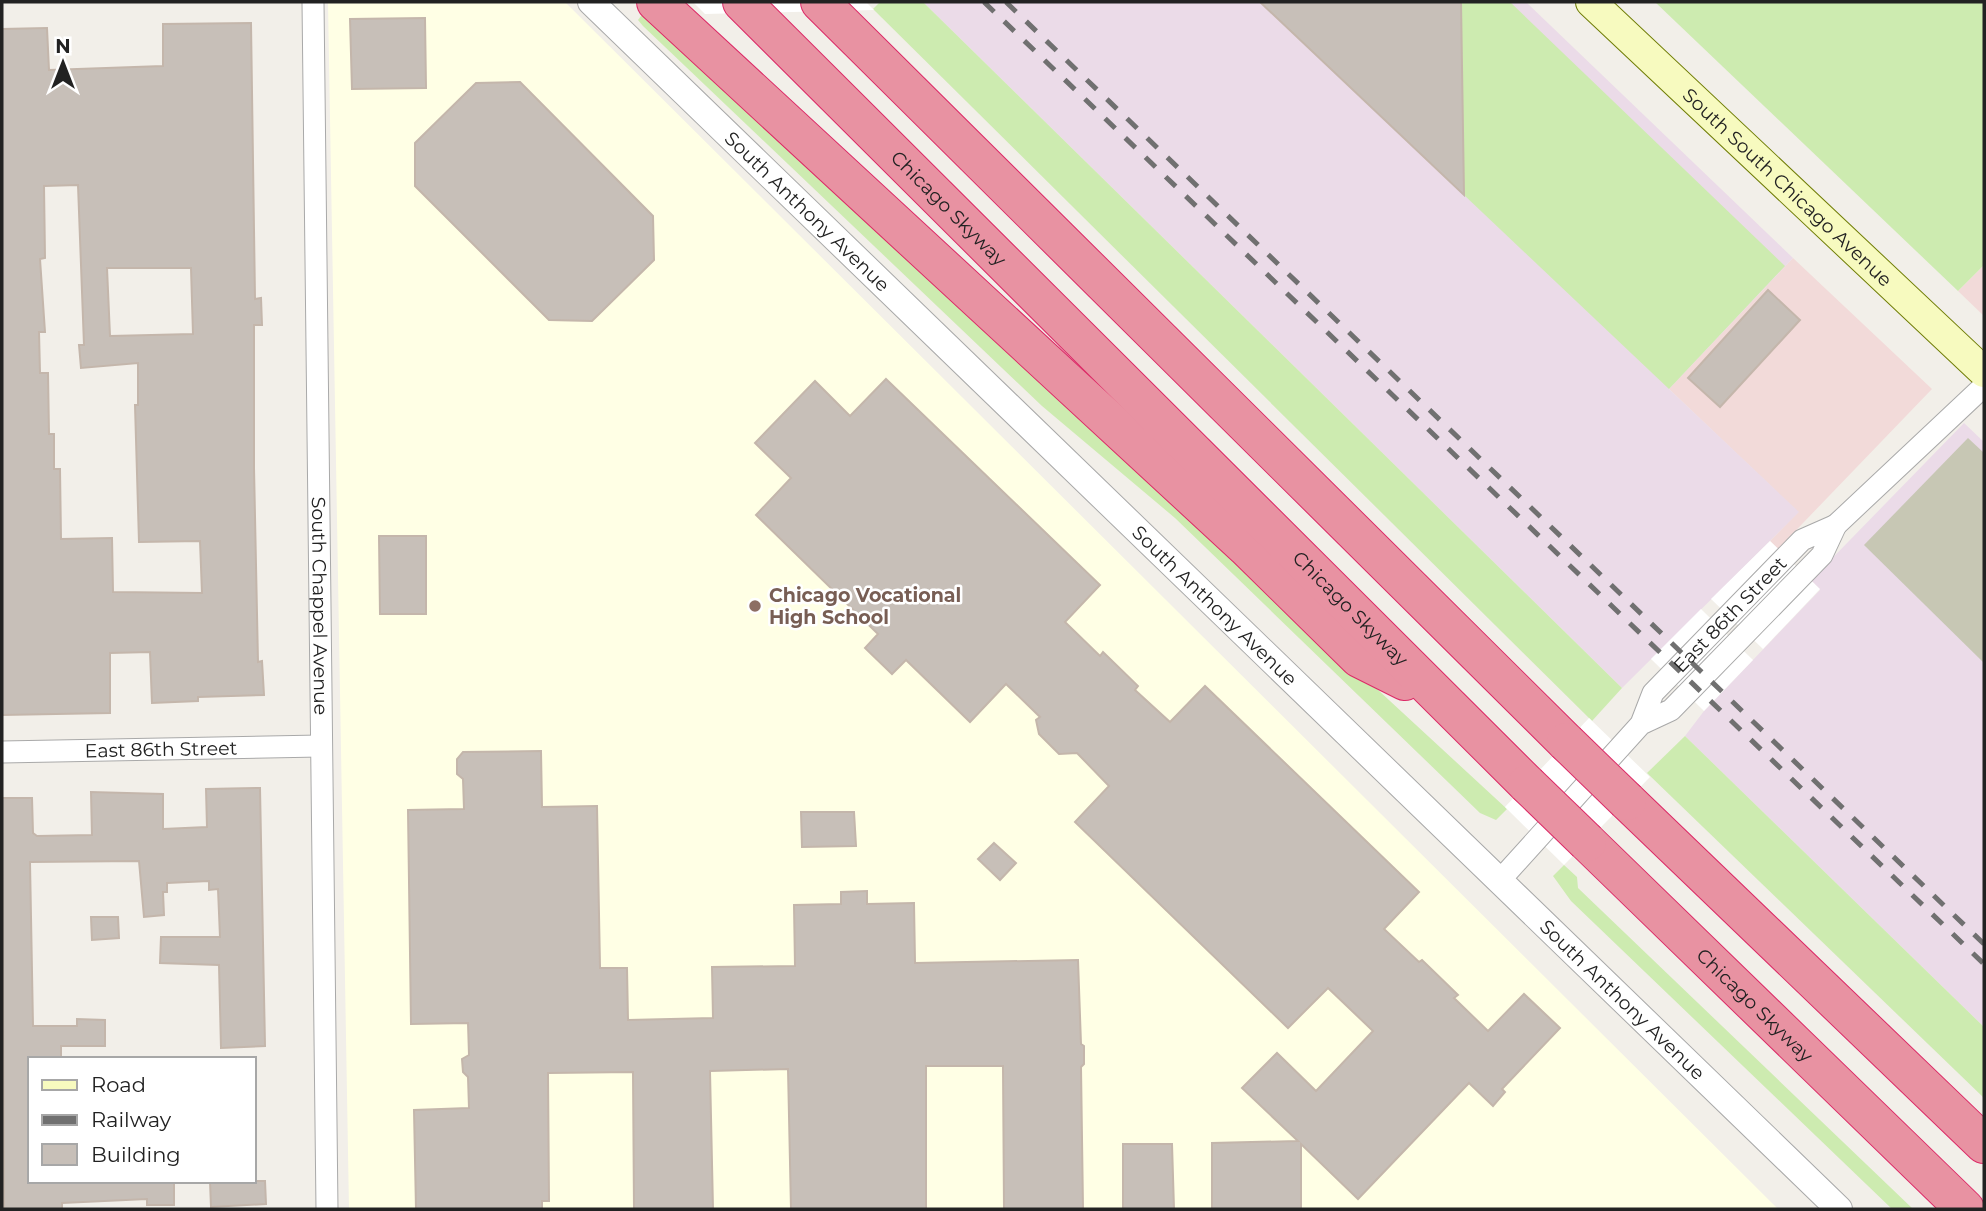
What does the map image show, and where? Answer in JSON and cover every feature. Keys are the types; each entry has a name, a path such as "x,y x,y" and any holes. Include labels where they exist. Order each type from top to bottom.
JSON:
{"highway":[{"name":"Chicago Skyway","path":"748,7 1436,696 1965,1209"},
{"path":"825,7 1566,742 1984,1144"},
{"path":"664,8 1246,547 1359,658 1436,696"}],"main road":[{"name":"South South Chicago Avenue","path":"1591,2 1984,372"}],"street":[{"name":"South Chappel Avenue","path":"313,2 327,1209"},
{"name":"South Anthony Avenue","path":"591,2 1501,879 1839,1209"},
{"name":"East 86th Street","path":"1501,879 1642,724 1671,710 1681,701 1822,555 1836,525 1984,386"},
{"name":"East 86th Street","path":"2,752 320,746"}],"shaded area":[{"name":"Chicago Vocational High School","path":"328,2 565,2 1778,1209 349,1209"},
{"path":"923,2 1526,2 1793,258 1669,389 1799,512 1622,688"},
{"path":"1793,258 1932,389 1778,549 1770,541 1798,512 1669,389"},
{"path":"1984,265 1984,316 1958,291"},
{"path":"1964,423 1984,442 1984,1027 1685,736 1704,711 1820,590 1811,580"},
{"path":"1968,438 1984,453 1984,663 1864,545"}],"green space":[{"path":"880,2 923,2 1622,688 1592,721 873,9"},
{"path":"1461,2 1510,2 1785,266 1669,389 1464,195"},
{"path":"1655,2 1984,2 1984,265 1958,291"},
{"path":"644,12 1507,809 1496,820 1480,813 1175,518 1042,406 643,26 638,20"},
{"path":"1685,736 1984,1027 1984,1098 1647,773"},
{"path":"1564,865 1577,877 1578,888 1913,1209 1892,1209 1571,901 1553,876"}],"pier":[{"path":"693,2 866,2 874,10 705,14"},
{"path":"1770,541 1820,589 1763,649 1711,599"},
{"path":"1701,609 1753,660 1704,711 1651,659"},
{"path":"1589,718 1650,777 1564,865 1505,807"}],"building":[{"path":"1260,2 1461,2 1464,195"},
{"path":"425,18 426,88 352,89 350,19"},
{"path":"251,23 255,299 261,298 262,325 254,325 254,468 258,662 262,661 264,695 198,697 198,701 152,703 150,652 110,653 110,713 2,715 2,29 47,28 49,70 163,66 163,24","holes":["78,185 84,345 79,345 81,368 138,363 138,405 135,405 139,542 200,541 202,593 113,592 112,538 61,539 60,469 54,469 54,434 49,434 48,373 40,373 39,332 45,332 40,259 45,258 44,186","107,268 191,268 193,334 110,336"]},
{"path":"520,82 653,216 654,260 592,321 549,320 415,186 415,143 476,83"},
{"path":"1768,290 1800,320 1720,407 1688,378"},
{"path":"886,379 1100,585 1065,622 1100,656 1103,652 1138,686 1135,690 1170,722 1205,686 1419,892 1384,929 1419,962 1422,960 1458,995 1454,998 1488,1031 1524,994 1560,1028 1502,1089 1505,1092 1493,1106 1469,1083 1358,1199 1301,1144 1301,1209 1212,1209 1212,1143 1298,1141 1242,1088 1277,1053 1316,1091 1373,1031 1328,988 1288,1028 1075,822 1109,786 1077,753 1059,754 1039,734 1036,720 1040,717 1006,684 970,722 906,660 892,674 865,648 878,634 756,515 791,478 755,443 815,381 850,416"},
{"path":"379,536 426,536 426,614 380,614"},
{"path":"541,751 542,807 597,806 600,968 627,968 628,1020 713,1018 712,967 795,966 794,905 841,904 841,892 867,891 867,904 914,903 915,963 1078,960 1081,1044 1084,1046 1084,1064 1081,1067 1083,1209 1004,1209 1003,1066 926,1066 926,1209 791,1209 788,1069 710,1071 713,1209 634,1209 633,1072 548,1073 549,1201 542,1201 542,1209 416,1209 414,1110 469,1108 468,1077 463,1072 462,1059 469,1055 468,1023 411,1024 408,810 464,809 463,779 457,774 457,759 463,752"},
{"path":"260,788 265,1046 221,1048 219,965 160,963 161,937 220,937 218,889 209,890 209,881 167,883 167,892 163,892 164,915 144,917 139,861 30,862 33,1026 77,1026 77,1019 105,1020 105,1046 61,1046 61,1057 28,1057 28,1183 174,1183 174,1205 147,1205 147,1199 62,1203 62,1209 4,1209 2,798 32,798 33,833 37,836 92,835 91,792 163,794 163,829 207,827 206,789"},
{"path":"801,812 854,812 856,846 802,847"},
{"path":"994,843 1016,863 1000,880 978,859"},
{"path":"91,917 118,917 119,938 92,940"},
{"path":"1123,1144 1172,1144 1174,1209 1123,1209"},
{"path":"265,1181 266,1204 211,1207 210,1183"}],"railway":[{"path":"984,2 1984,964"},
{"path":"1006,2 1984,944"}],"place":[{"name":"Chicago Vocational High School","path":"755,606"}]}
